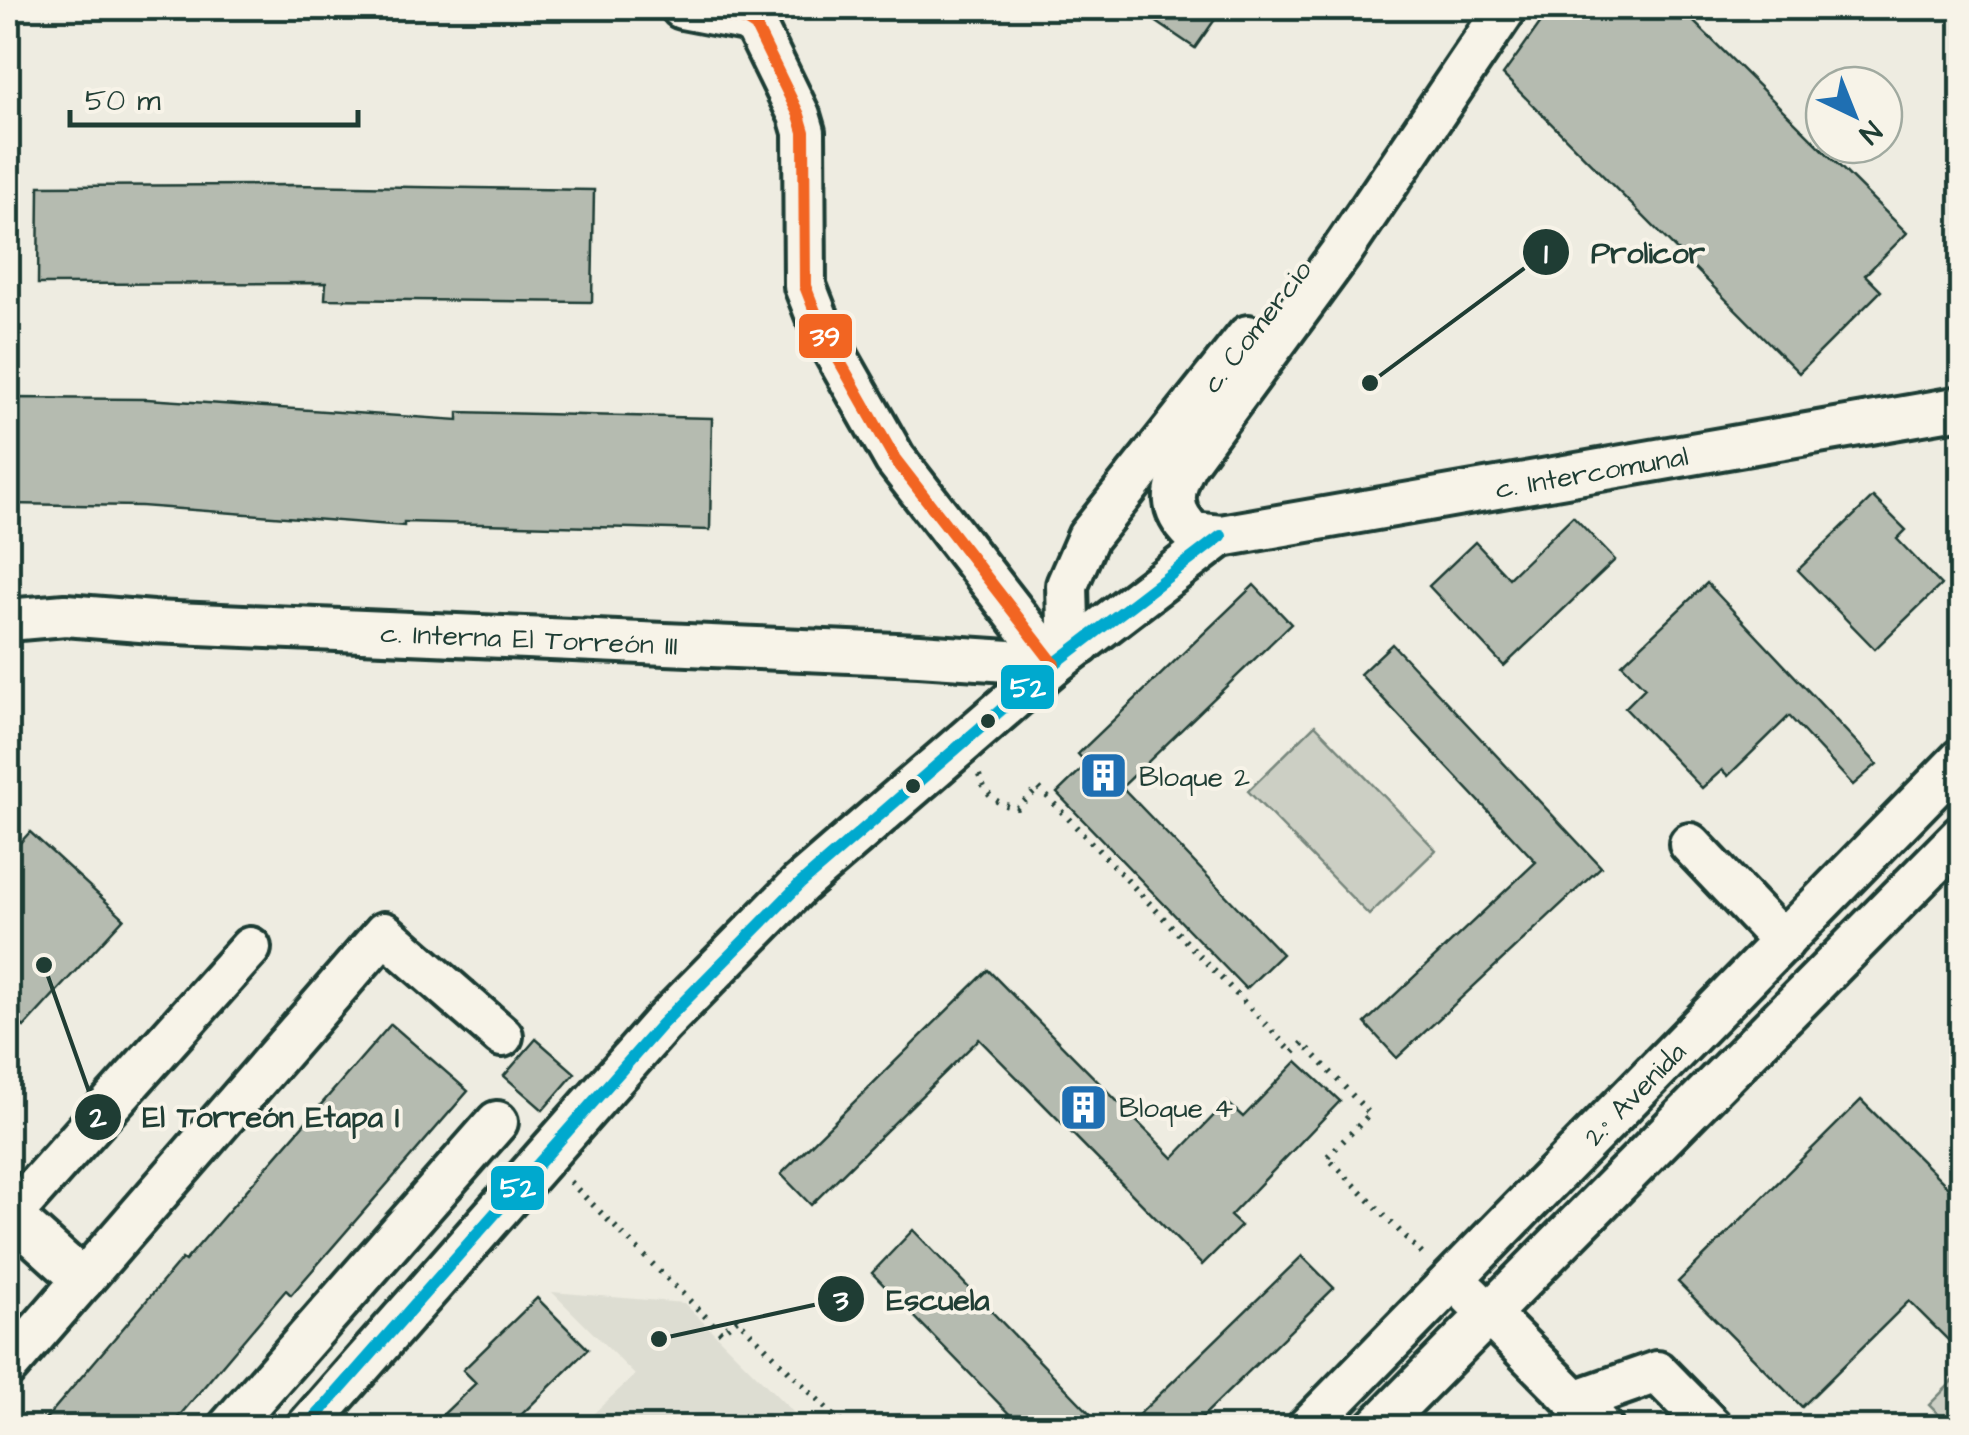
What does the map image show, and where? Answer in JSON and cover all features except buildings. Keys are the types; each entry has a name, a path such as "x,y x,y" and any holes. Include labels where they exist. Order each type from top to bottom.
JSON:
{"street":[{"name":"c. Comercio","path":"1067,654 1067,585 1088,536 1336,226 1456,42 1472,8"},
{"path":"1173,494 1186,464 1340,254 1506,8"},
{"path":"700,9 745,20 756,27 799,115 804,132 805,286 823,332 895,458 1067,654"},
{"name":"c. Intercomunal","path":"1221,536 1962,407"},
{"path":"1166,440 1174,510 1192,533 1221,536"},
{"path":"306,1428 661,1025 800,884 982,724 1221,536"},
{"name":"c. Interna El Torreón III","path":"8,620 65,615 919,654 1067,654"},
{"name":"2.° Avenida","path":"1307,1428 1962,758"},
{"path":"1376,1428 1962,835"},
{"path":"1690,844 1783,942"},
{"path":"8,1366 384,933 502,1036"},
{"path":"82,1280 11,1215 250,948"},
{"path":"228,1428 497,1122"},
{"path":"1451,1280 1589,1414 1657,1372 1712,1428"}],"path":[{"path":"982,724 978,774 986,794 1000,804 1017,808 1039,788 1293,1053 1303,1043 1370,1114 1327,1157 1451,1280"},
{"path":"545,1157 721,1332 737,1318 846,1428"}],"shaded area":[{"path":"1315,725 1436,850 1369,915 1248,791"},
{"path":"552,1292 684,1303 808,1427 579,1427 635,1375"},
{"path":"1961,1373 1961,1427 1951,1427 1929,1405"}],"transit line":[{"name":"39","path":"682,8 745,20 756,27 804,132 805,286 823,332 895,459 1054,664"},
{"name":"52","path":"306,1428 661,1025 800,884 1054,664 1221,536"}],"place":[{"name":"Prolicor","path":"1370,383"},
{"name":"Bloque 2","path":"1104,776"},
{"name":"El Torreón Etapa I","path":"44,965"},
{"name":"Bloque 4","path":"1084,1107"},
{"name":"Escuela","path":"659,1339"}]}
